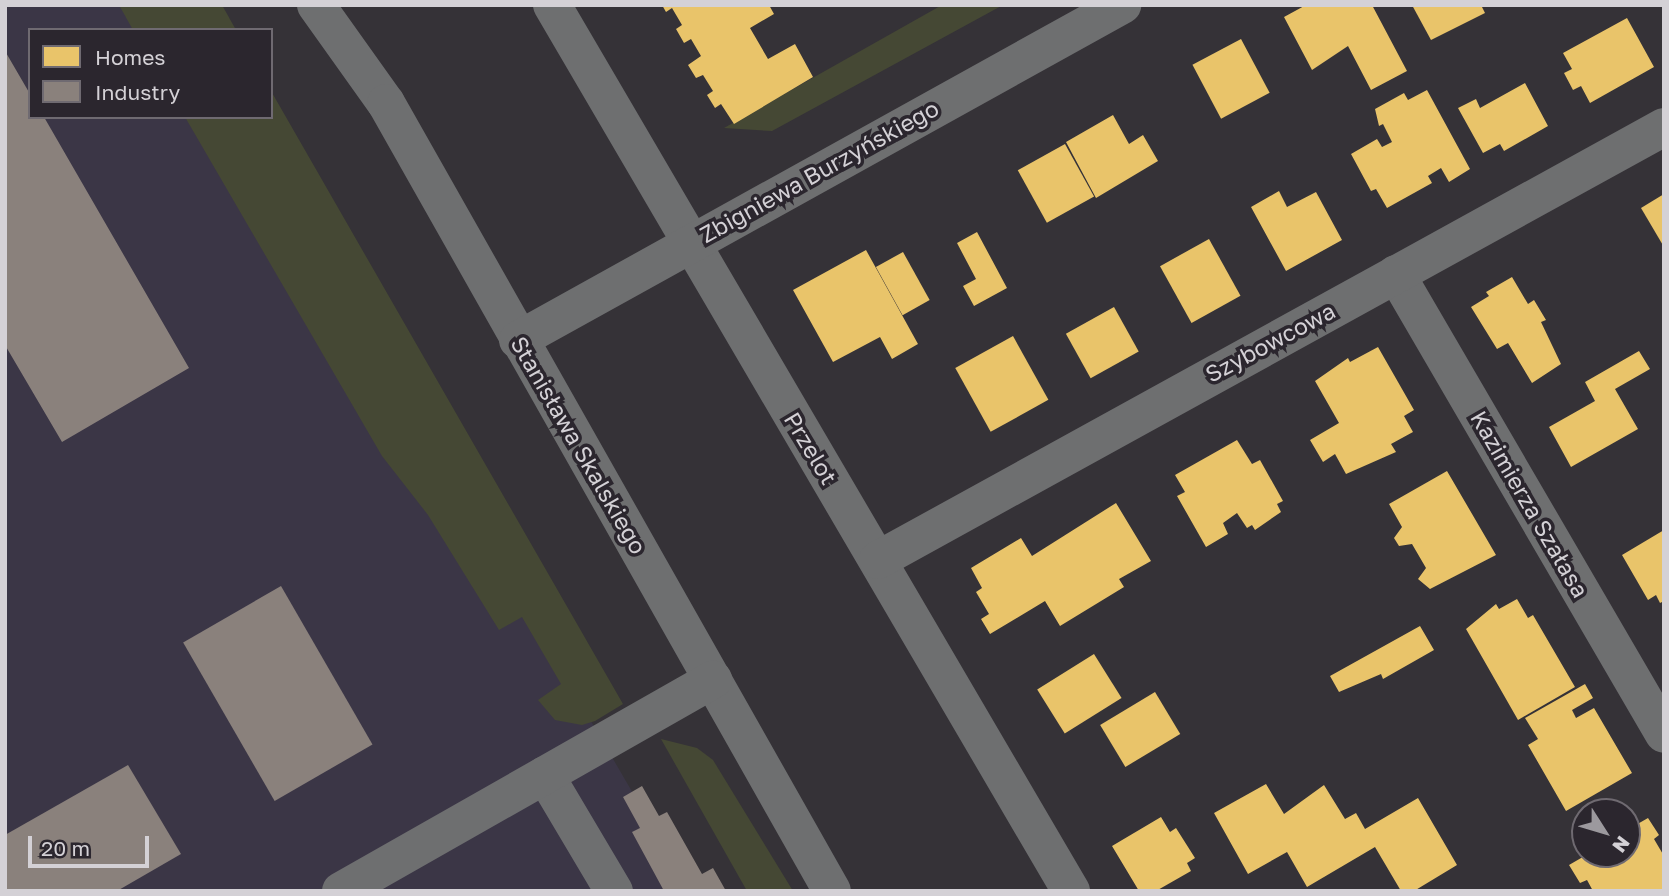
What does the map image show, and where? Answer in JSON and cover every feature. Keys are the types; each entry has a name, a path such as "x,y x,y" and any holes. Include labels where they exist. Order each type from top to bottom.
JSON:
{"street":[{"name":"Stanisława Skalskiego","path":"316,5 386,103 832,891"},
{"name":"Przelot","path":"552,5 1071,891"},
{"name":"Zbigniewa Burzyńskiego","path":"518,340 689,243 1065,19 1122,5"},
{"name":"Szybowcowa","path":"878,560 1664,127"},
{"name":"Kazimierza Szałasa","path":"1396,274 1664,734"},
{"path":"341,891 713,680"},
{"path":"545,775 614,891"}],"shaded area":[{"path":"5,5 174,5 187,28 28,28 28,119 240,119 690,891 5,891"}],"green space":[{"path":"119,5 222,5 235,28 132,28"},
{"path":"942,5 1003,5 772,131 724,128"},
{"path":"273,94 623,704 595,721 582,725 555,720 538,700 561,684 522,617 499,630 428,515 382,456 186,119 273,119"},
{"path":"661,739 697,748 713,760 793,891 747,891"}],"building: Homes":[{"path":"662,5 769,5 774,14 750,28 768,59 795,44 813,77 734,124 721,104 715,108 707,95 713,91 703,75 696,78 688,65 701,56 691,39 684,43 676,29 682,25 672,8 666,12"},
{"path":"1306,5 1372,5 1407,71 1371,90 1348,46 1312,70 1284,17"},
{"path":"1412,5 1481,5 1485,13 1431,40"},
{"path":"1627,18 1654,67 1590,103 1581,86 1573,90 1564,73 1572,69 1563,53"},
{"path":"1241,39 1270,93 1221,119 1192,65"},
{"path":"1525,83 1548,126 1504,151 1500,144 1483,153 1458,108 1476,99 1480,108"},
{"path":"1427,90 1470,169 1449,182 1441,168 1428,176 1432,183 1387,208 1376,189 1371,191 1351,154 1377,139 1382,147 1392,142 1383,124 1379,126 1375,109 1404,93 1408,100"},
{"path":"1113,115 1129,144 1143,135 1158,161 1096,198 1066,142"},
{"path":"1065,144 1094,196 1047,223 1018,170"},
{"path":"1279,191 1287,207 1316,192 1342,240 1286,271 1251,207"},
{"path":"1664,194 1664,247 1641,208"},
{"path":"977,232 1007,288 974,306 963,286 976,279 957,243"},
{"path":"1209,239 1241,296 1192,323 1160,266"},
{"path":"866,250 918,344 892,359 880,337 833,362 793,290"},
{"path":"903,252 930,300 903,315 876,267"},
{"path":"1512,277 1528,304 1534,300 1546,320 1541,322 1561,364 1532,383 1508,343 1497,349 1471,307 1489,296 1486,292"},
{"path":"1114,307 1139,352 1091,378 1066,334"},
{"path":"1013,336 1048,400 991,432 955,368"},
{"path":"1378,347 1414,410 1404,416 1413,432 1391,444 1396,452 1346,474 1335,454 1323,462 1310,440 1339,423 1315,381 1348,358 1350,362"},
{"path":"1639,351 1650,369 1615,389 1638,429 1571,467 1549,427 1595,401 1585,382"},
{"path":"1237,440 1252,464 1260,460 1283,501 1277,504 1281,512 1255,530 1252,525 1247,528 1237,513 1223,523 1228,534 1206,547 1177,496 1185,492 1175,475"},
{"path":"1447,471 1496,555 1430,589 1418,579 1426,568 1412,544 1399,546 1394,538 1402,527 1389,504"},
{"path":"1116,503 1151,561 1119,579 1124,587 1060,626 1045,601 990,634 981,619 989,614 976,592 982,588 971,568 1021,538 1032,556"},
{"path":"1664,530 1664,601 1660,603 1656,595 1648,600 1622,555"},
{"path":"1517,599 1528,618 1533,615 1575,687 1518,720 1466,629 1496,604 1499,609"},
{"path":"1420,626 1434,650 1383,679 1381,674 1339,692 1330,676"},
{"path":"1094,654 1122,698 1065,734 1037,690"},
{"path":"1585,684 1593,698 1572,710 1576,718 1594,708 1632,773 1589,798 1571,798 1571,808 1566,811 1528,745 1538,739 1525,718"},
{"path":"1155,692 1180,734 1125,767 1100,725"},
{"path":"1266,784 1284,814 1324,785 1345,819 1356,813 1365,829 1418,798 1457,865 1414,891 1401,891 1375,847 1307,887 1287,852 1248,874 1214,813"},
{"path":"1161,817 1170,832 1176,828 1195,858 1187,863 1191,871 1156,891 1139,891 1112,846"},
{"path":"1648,818 1659,835 1654,839 1664,856 1664,891 1593,891 1587,880 1580,883 1569,865 1571,864 1571,868 1641,868 1641,822"}],"building: Industry":[{"path":"5,51 28,91 28,119 45,119 189,368 62,442 5,345"},
{"path":"281,586 372,744 275,801 183,642"},
{"path":"128,765 181,854 117,891 5,891 5,835"},
{"path":"642,786 659,816 667,812 702,874 713,868 726,891 664,891 632,832 640,828 623,797"}]}
